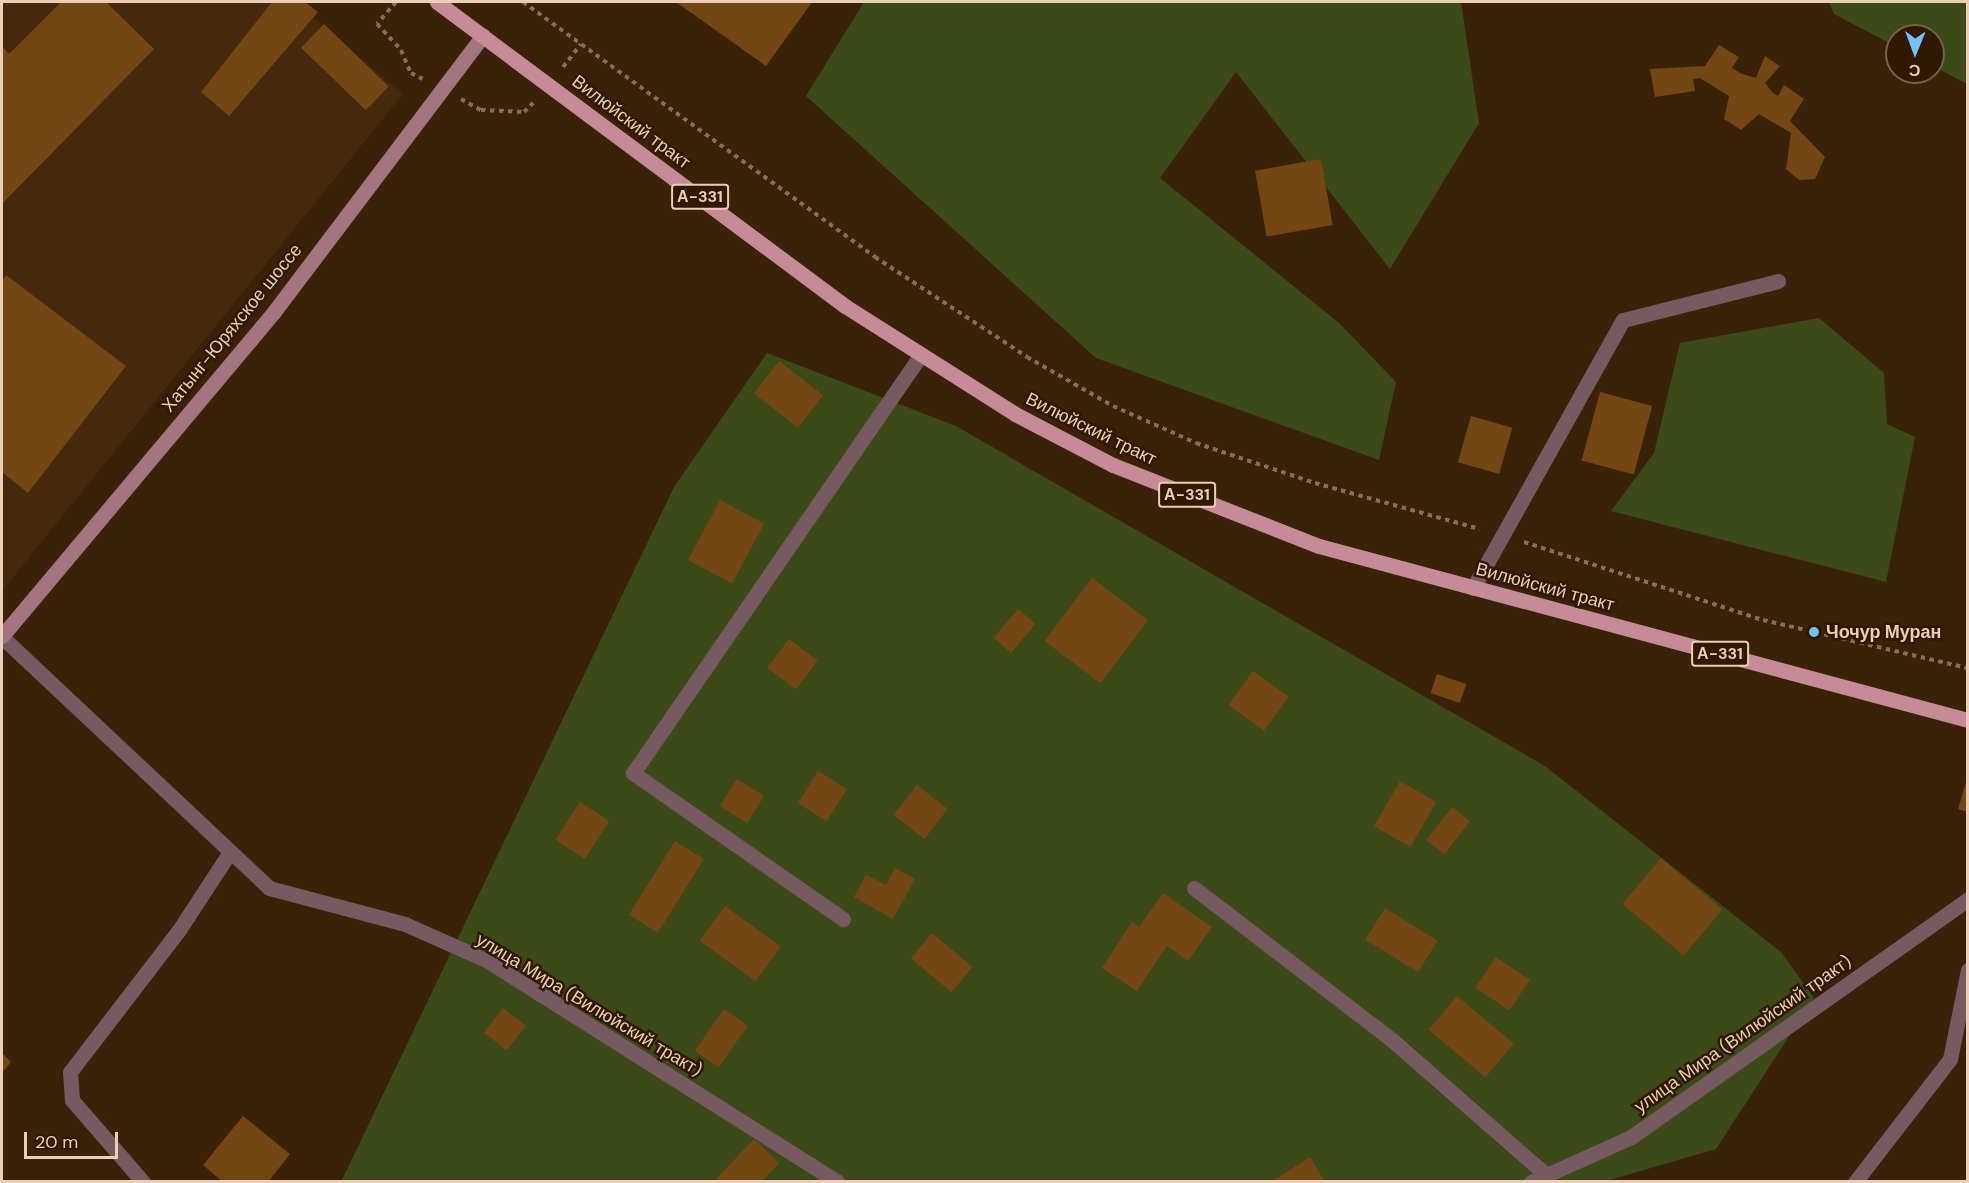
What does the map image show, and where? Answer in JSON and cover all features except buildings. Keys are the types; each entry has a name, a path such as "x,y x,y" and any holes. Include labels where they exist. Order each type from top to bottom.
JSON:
{"main road":[{"name":"Вилюйский тракт","path":"437,2 920,356 1113,465 1318,546 1968,720"},
{"name":"Хатынг-Юряхское шоссе","path":"2,636 273,313 483,35"}],"street":[{"path":"1473,588 1623,320 1778,281"},
{"path":"843,919 633,773 920,356"},
{"path":"2,636 228,855 179,930 70,1072 72,1100 143,1182"},
{"name":"улица Мира (Вилюйский тракт)","path":"228,855 270,888 405,924 488,961 837,1182"},
{"path":"1194,888 1392,1040 1538,1178"},
{"name":"улица Мира (Вилюйский тракт)","path":"1538,1178 1631,1137 1968,899"},
{"path":"1855,1182 1950,1059 1968,970"}],"path":[{"path":"522,2 875,257 1027,357 1113,406 1196,443 1315,483 1503,535 1763,620 1968,668"}],"shaded area":[{"path":"2,2 295,2 403,94 2,591"}],"green space":[{"path":"864,2 1461,2 1479,123 1390,269 1236,72 1160,178 1339,323 1396,382 1379,460 1096,358 806,96"},
{"path":"1829,2 1967,2 1967,84 1945,72 1945,24 1885,24 1885,41 1834,14"},
{"path":"1819,318 1884,373 1887,424 1915,437 1886,582 1611,511 1654,453 1680,343"},
{"path":"767,353 956,426 1545,766 1781,952 1814,998 1716,1149 1606,1181 341,1182 674,487"}],"place":[{"name":"Чочур Муран","path":"1814,632"}]}
